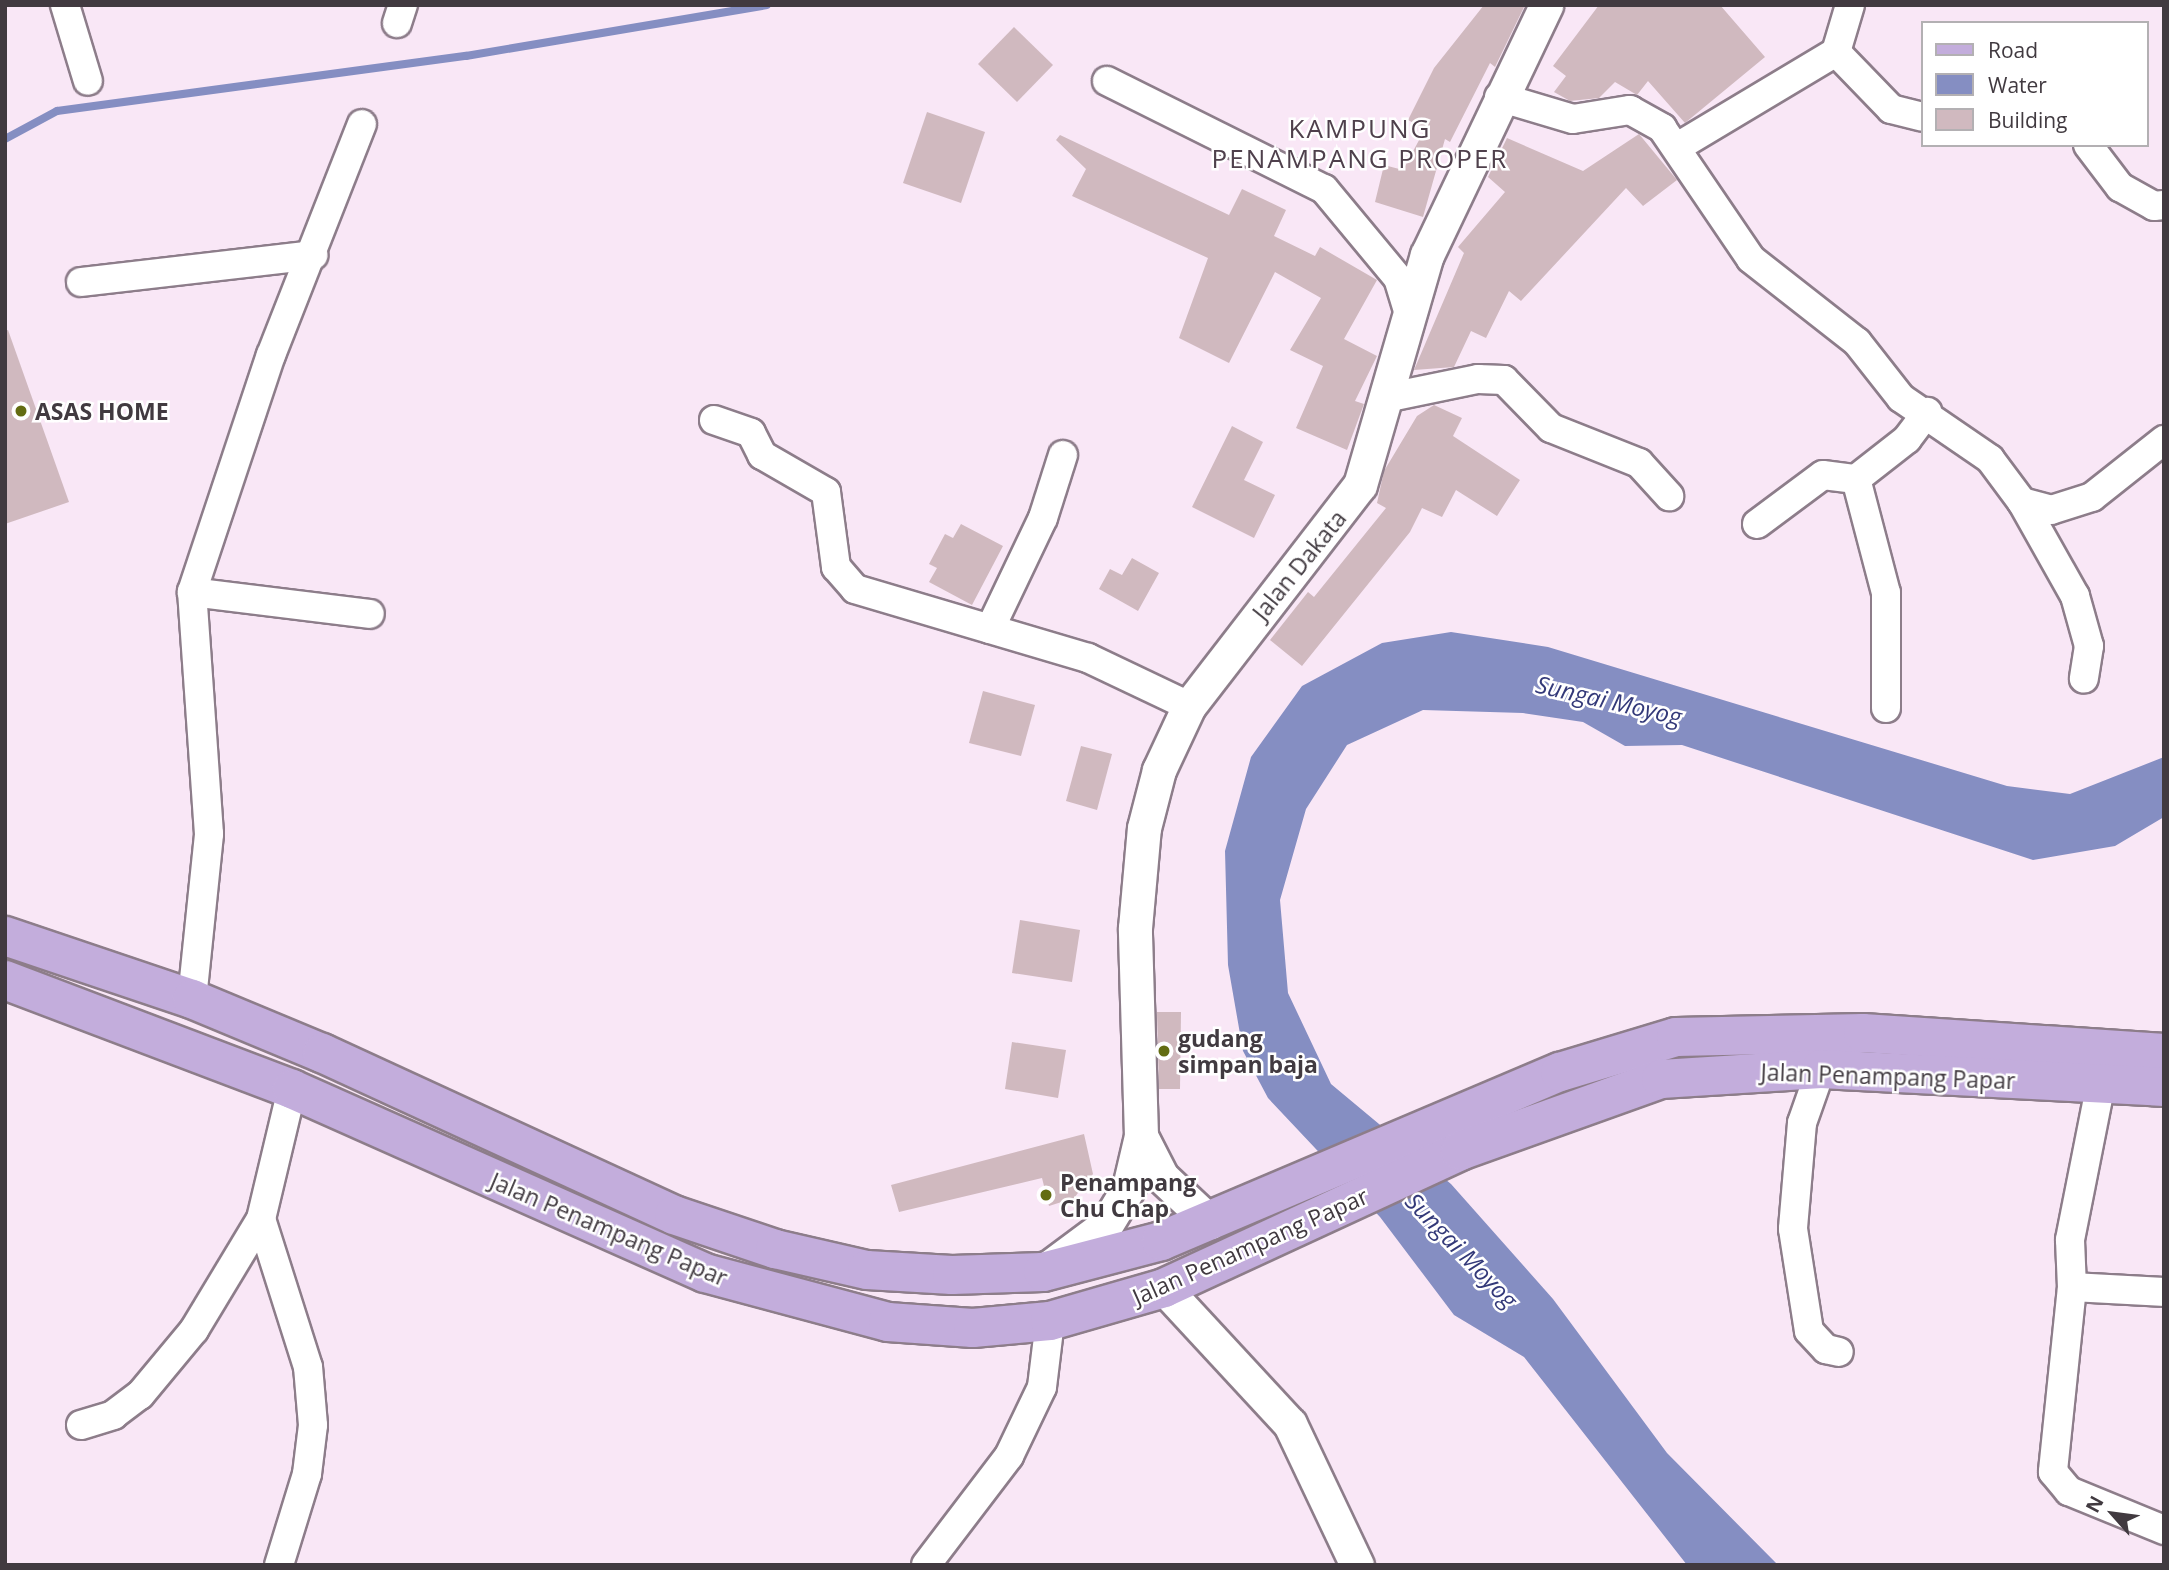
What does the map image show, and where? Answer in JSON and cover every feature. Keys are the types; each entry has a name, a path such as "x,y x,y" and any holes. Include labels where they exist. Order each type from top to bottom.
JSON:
{"main road":[{"name":"Jalan Penampang Papar","path":"5,936 192,999 674,1215 775,1249 867,1270 1043,1272 1210,1222 1280,1195 1459,1114 1609,1054 1731,1031 1863,1032 2164,1053"},
{"name":"Jalan Penampang Papar","path":"5,980 292,1089 632,1244 775,1296 888,1322 974,1328 1050,1321 1164,1288 1460,1151 1661,1079 1821,1069 2164,1087"}],"street":[{"path":"65,5 88,81"},
{"name":"Jalan Dakata","path":"1043,1272 1107,1225 1129,1188 1141,1136 1135,928 1144,828 1159,770 1189,706 1346,508 1390,397 1409,313 1427,255 1499,97 1546,5"},
{"path":"1679,146 1836,52 1850,5"},
{"path":"1836,52 1891,108 1920,116"},
{"path":"1107,81 1324,189 1398,278 1409,313"},
{"path":"1499,97 1573,119 1630,110 1679,146 1708,203 1751,259 1857,342 1901,398 1927,412 1990,458 2022,502 2075,596 2089,646 2084,679"},
{"path":"192,999 209,834 192,592 271,355 313,255 362,124"},
{"path":"2090,147 2120,187 2154,206 2164,205"},
{"path":"81,282 313,255"},
{"path":"1390,397 1486,378 1504,380 1550,428 1639,463 1669,496"},
{"path":"1757,524 1823,475 1856,479 1907,439 1927,412"},
{"path":"713,420 751,433 762,455 827,492 836,567 855,589 1134,676 1189,706"},
{"path":"2022,502 2051,510 2092,497 2164,440"},
{"path":"990,629 1043,518 1063,455"},
{"path":"1856,479 1886,593 1886,708"},
{"path":"192,592 370,614"},
{"path":"1821,1069 1802,1123 1793,1229 1809,1331 1826,1349 1839,1352"},
{"path":"2101,1083 2070,1240 2072,1287 2053,1472 2069,1491 2164,1530"},
{"path":"81,1425 113,1415 140,1395 194,1330 261,1219 292,1089"},
{"name":"Jalan Dakata","path":"1141,1136 1161,1177 1210,1222"},
{"path":"261,1219 308,1367 313,1425 305,1486 279,1565"},
{"path":"2072,1287 2164,1292"},
{"path":"1164,1288 1290,1424 1357,1565"},
{"path":"926,1565 1009,1456 1042,1387 1050,1321"}],"water":[{"name":"Sungai Moyog","path":"1451,632 1548,647 2007,786 2070,794 2164,757 2164,817 2115,846 2033,860 1682,745 1625,746 1583,722 1523,713 1423,710 1347,745 1306,809 1280,900 1288,993 1331,1084 1451,1184 1553,1299 1667,1453 1778,1565 1687,1565 1524,1357 1454,1315 1380,1217 1268,1098 1243,1051 1228,965 1225,851 1251,757 1302,686 1382,643"}],"building":[{"path":"1484,5 1525,5 1495,67 1490,63 1450,142 1445,139 1423,217 1375,202 1384,165 1403,170 1425,129 1408,120 1434,68"},
{"path":"1599,5 1720,5 1765,57 1685,123 1648,81 1637,95 1615,82 1599,98 1570,101 1554,92 1566,76 1553,66"},
{"path":"1014,27 1053,65 1017,102 978,64"},
{"path":"927,112 985,132 961,203 903,183"},
{"path":"1639,134 1677,180 1643,206 1626,188 1521,301 1509,291 1486,338 1471,331 1454,367 1414,370 1464,253 1458,247 1505,192 1488,177 1507,138 1583,171"},
{"path":"1060,135 1229,215 1242,189 1286,210 1274,236 1315,256 1320,247 1377,280 1344,339 1377,356 1355,401 1364,404 1347,450 1296,428 1323,366 1290,350 1321,298 1275,272 1229,363 1179,338 1208,258 1072,196 1086,169 1056,140"},
{"name":"ASAS HOME","path":"8,330 69,502 5,524 5,331"},
{"path":"1434,405 1462,418 1453,436 1520,480 1497,516 1456,490 1442,517 1422,508 1410,532 1302,666 1270,640 1308,592 1314,597 1386,508 1377,503 1384,471 1417,416"},
{"path":"1232,426 1263,442 1244,480 1275,495 1254,538 1192,507"},
{"path":"961,524 1003,546 972,605 929,582 937,568 929,564 945,534 953,538"},
{"path":"1132,558 1159,573 1138,611 1099,589 1110,569 1122,575"},
{"path":"983,691 1035,705 1021,756 969,743"},
{"path":"1081,746 1112,754 1097,810 1066,801"},
{"path":"1020,920 1080,930 1072,982 1012,973"},
{"name":"gudang simpan baja","path":"1157,1012 1181,1012 1180,1089 1159,1089"},
{"path":"1012,1042 1066,1050 1058,1098 1005,1089"},
{"path":"1084,1134 1093,1174 1074,1198 1049,1206 1042,1178 899,1212 891,1185"}],"waterway":[{"path":"5,139 57,111 466,56 767,5"}],"place":[{"name":"ASAS HOME","path":"21,411"},
{"name":"gudang simpan baja","path":"1164,1051"},
{"name":"Penampang Chu Chap","path":"1046,1195"}],"district":[{"name":"KAMPUNG PENAMPANG PROPER","path":"1360,144"}]}
